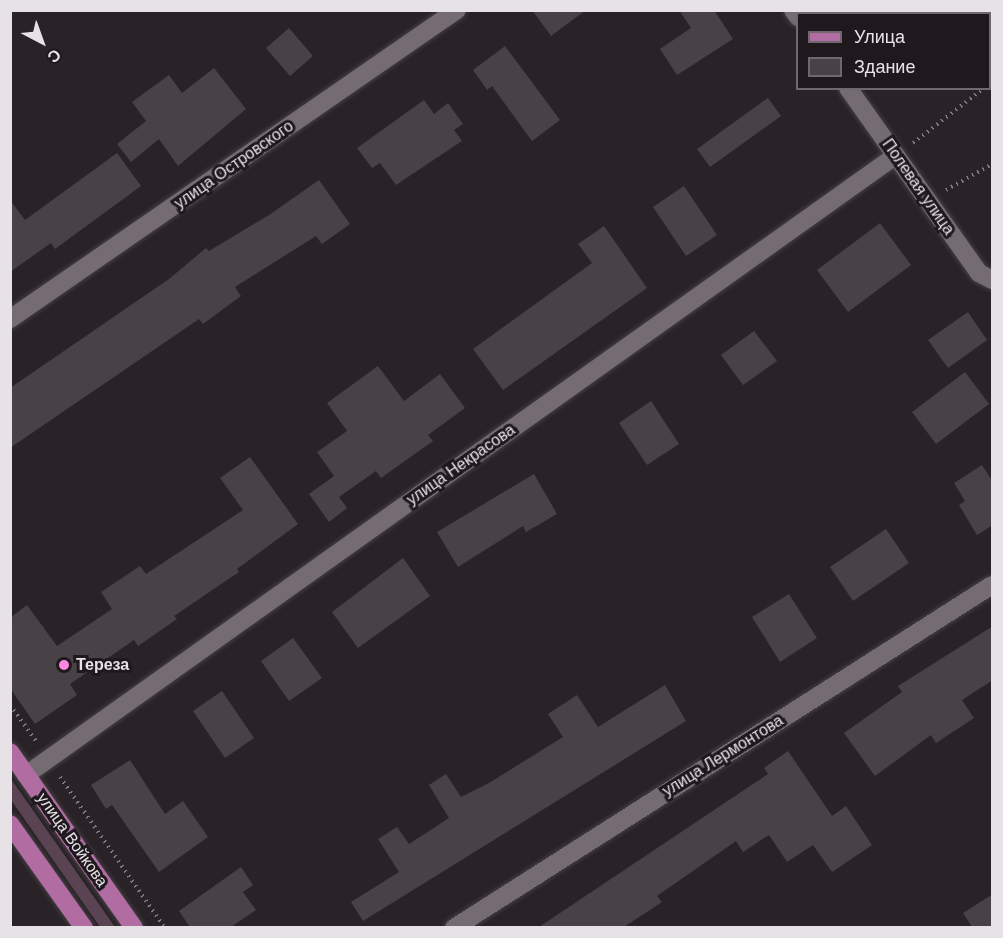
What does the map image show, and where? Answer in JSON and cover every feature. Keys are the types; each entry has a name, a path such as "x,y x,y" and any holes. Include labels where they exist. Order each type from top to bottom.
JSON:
{"main road":[{"name":"улица Войкова","path":"10,752 134,927"},
{"path":"10,824 84,927"}],"street":[{"name":"улица Островского","path":"10,319 457,10"},
{"name":"Полевая улица","path":"849,90 979,273 993,280"},
{"name":"улица Некрасова","path":"26,775 895,156"},
{"name":"улица Лермонтова","path":"454,927 993,585"}],"path":[{"path":"895,156 981,90"},
{"path":"927,200 993,164"},
{"path":"10,705 165,927"}],"shaded area":[{"path":"10,779 115,927 100,927 11,800"}],"building":[{"path":"532,10 586,10 551,36"},
{"path":"679,10 714,10 733,39 677,75 660,49 691,28"},
{"path":"289,28 313,56 290,76 266,48"},
{"path":"505,46 560,120 532,141 492,86 487,90 473,70"},
{"path":"214,68 246,109 178,166 159,139 131,162 117,144 146,121 132,102 169,75 182,93"},
{"path":"768,98 781,116 710,167 697,149"},
{"path":"424,100 434,114 448,103 463,124 454,130 462,141 396,185 380,163 372,168 357,148"},
{"path":"117,153 141,186 55,249 51,243 10,272 10,200 25,220"},
{"path":"319,180 350,224 322,244 316,236 235,287 241,296 203,324 199,319 10,448 10,388 169,279 206,248 209,251 269,215"},
{"path":"684,186 717,235 686,256 653,207"},
{"path":"880,223 911,265 848,312 817,270"},
{"path":"604,226 647,288 503,390 473,349 592,263 578,244"},
{"path":"968,312 987,340 948,368 928,340"},
{"path":"754,331 777,361 743,385 721,355"},
{"path":"378,366 404,401 440,374 465,408 428,435 433,441 381,478 376,471 339,497 347,508 329,522 309,494 334,476 317,452 347,431 327,403"},
{"path":"965,372 989,404 936,444 912,412"},
{"path":"651,401 679,444 647,465 619,423"},
{"path":"250,457 298,524 237,569 239,572 174,616 177,619 138,646 134,640 70,684 77,695 35,724 10,688 10,618 27,605 57,646 112,609 101,592 140,566 146,574 243,510 220,478"},
{"path":"982,465 993,482 993,525 977,535 959,505 965,501 954,483"},
{"path":"534,474 557,514 526,532 523,526 458,567 437,532"},
{"path":"886,529 909,563 853,601 830,567"},
{"path":"403,558 430,596 358,648 332,612"},
{"path":"789,594 817,638 780,662 752,617"},
{"path":"993,626 993,680 962,700 974,718 936,743 931,735 875,776 844,733 902,692 898,686"},
{"path":"293,638 322,678 289,701 261,661"},
{"path":"665,685 686,721 363,921 351,902 399,872 378,839 397,827 409,844 449,818 429,785 446,774 461,797 489,783 563,737 548,714 577,695 598,727"},
{"path":"222,691 254,738 225,758 193,711"},
{"path":"788,751 832,816 846,806 872,845 832,872 813,845 787,862 769,835 743,852 736,841 657,896 662,902 624,927 539,927 768,774 764,768"},
{"path":"130,760 165,814 183,801 208,837 159,872 112,805 106,809 91,785"},
{"path":"241,867 253,885 243,892 256,910 231,927 190,927 179,911"},
{"path":"993,894 993,927 972,927 963,913"}],"place":[{"name":"Тереза","path":"64,665"}]}
